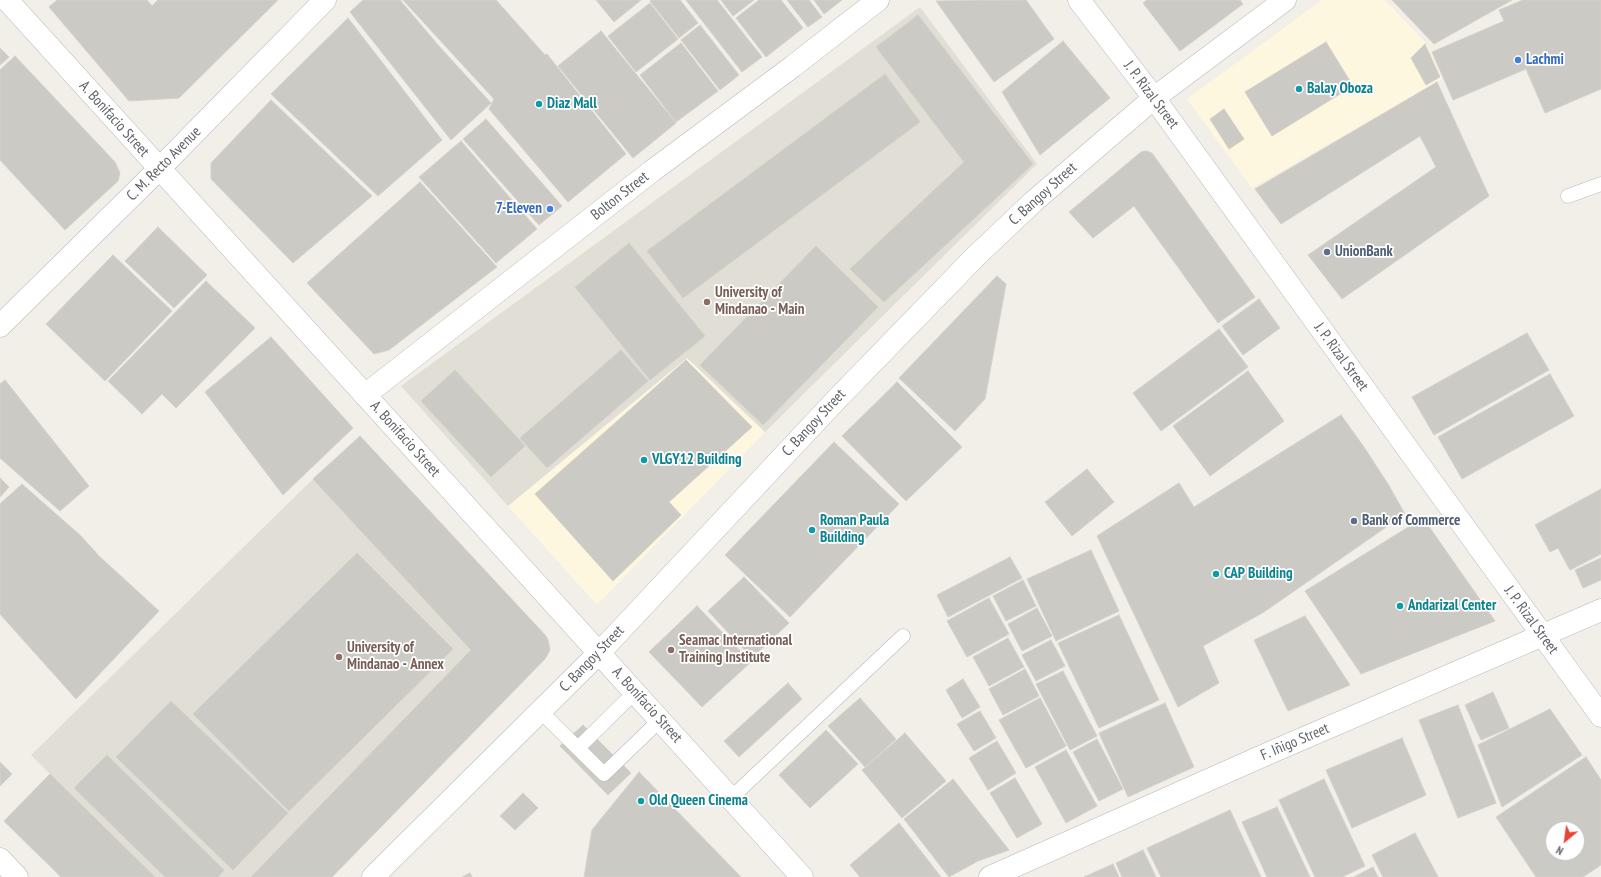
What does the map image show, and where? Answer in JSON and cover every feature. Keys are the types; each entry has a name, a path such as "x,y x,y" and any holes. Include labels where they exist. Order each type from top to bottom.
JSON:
{"street":[{"name":"A. Bonifacio Street","path":"7,0 802,877"},
{"name":"C. M. Recto Avenue","path":"0,326 159,169 326,0"},
{"name":"Bolton Street","path":"366,395 652,171 792,67 878,0"},
{"name":"J. P. Rizal Street","path":"1079,0 1154,98 1601,716"},
{"name":"C. Bangoy Street","path":"373,877 599,653 837,398 976,256 1033,202 1154,98 1285,0"},
{"name":"F. Iñigo Street","path":"990,877 1268,754 1601,610"},
{"path":"0,859 17,877"}],"lane":[{"path":"1568,196 1601,184"},
{"path":"730,798 903,636"},
{"path":"578,748 635,692"},
{"path":"540,711 604,774 660,720"}],"shaded area":[{"path":"1322,0 1385,0 1426,43 1442,79 1252,188 1187,99"},
{"name":"University of Mindanao - Main","path":"920,7 1037,164 765,432 687,358 508,506 401,386"},
{"name":"VLGY12 Building","path":"687,358 765,432 597,605 508,506"},
{"name":"University of Mindanao - Annex","path":"360,436 546,636 550,646 548,655 332,877 61,877 4,821 50,774 31,755 313,479"}],"building":[{"path":"57,0 147,0 152,6 158,0 278,0 179,98 129,101 49,7"},
{"path":"363,0 400,0 438,45 491,103 451,140 350,12"},
{"name":"Diaz Mall","path":"403,0 496,0 545,55 547,54 626,154 568,202 489,109 494,99"},
{"path":"596,0 641,0 614,22"},
{"path":"680,0 698,23 679,38 650,1"},
{"path":"686,0 717,0 762,57 742,72"},
{"path":"721,0 754,0 733,16"},
{"path":"759,0 781,0 803,28 766,57 736,18"},
{"path":"787,0 809,0 822,17 808,27"},
{"path":"814,0 842,0 824,14"},
{"path":"1026,0 1054,39 994,82 936,1"},
{"path":"1147,0 1240,0 1243,4 1180,51 1143,3"},
{"path":"1392,0 1512,0 1434,44"},
{"name":"Lachmi","path":"1523,0 1601,0 1601,89 1545,113 1526,69 1453,100 1432,52 1504,21 1499,10"},
{"path":"650,3 678,39 636,72 608,36"},
{"path":"918,15 1033,164 884,302 850,269 964,162 876,47"},
{"path":"348,18 442,140 378,196 271,94"},
{"path":"700,25 739,75 720,90 681,40"},
{"path":"601,31 676,123 633,158 558,66"},
{"path":"1063,41 1110,98 1040,155 1002,92"},
{"name":"Balay Oboza","path":"1326,42 1353,86 1272,136 1245,92"},
{"path":"681,43 718,91 676,122 640,75"},
{"path":"1425,44 1440,77 1426,85 1411,58"},
{"path":"0,48 9,57 0,65"},
{"path":"15,56 115,162 120,173 118,181 65,230 0,160 0,70"},
{"path":"885,74 920,122 683,298 647,251"},
{"path":"1437,82 1489,196 1342,299 1308,255 1436,167 1420,136 1281,224 1255,189"},
{"path":"271,100 372,196 293,263 211,179 211,163"},
{"path":"1224,109 1244,139 1229,149 1210,119"},
{"path":"486,119 562,206 539,225 463,139"},
{"path":"461,141 537,229 496,263 419,177"},
{"path":"1146,151 1152,153 1255,297 1218,323 1134,206 1093,238 1069,212 1141,152"},
{"path":"420,182 497,267 389,350 374,354 307,283"},
{"path":"158,227 207,275 174,308 125,261"},
{"path":"629,243 705,336 650,380 575,287"},
{"path":"816,246 878,307 763,425 700,365"},
{"path":"113,255 172,311 105,381 46,324"},
{"path":"997,276 1006,284 985,399 955,431 899,378"},
{"path":"206,281 255,328 176,408 162,394 142,414 108,381"},
{"path":"1259,299 1280,328 1243,355 1222,326"},
{"path":"1219,329 1248,367 1161,431 1133,393"},
{"path":"1527,333 1549,370 1434,435 1412,397"},
{"path":"271,337 353,428 283,495 205,392"},
{"path":"621,350 648,381 547,468 520,438"},
{"name":"VLGY12 Building","path":"686,360 752,427 669,502 681,515 613,581 535,494"},
{"path":"455,370 525,446 491,477 421,401"},
{"path":"1248,371 1284,421 1210,476 1173,426"},
{"path":"1550,374 1574,416 1462,479 1438,437"},
{"path":"5,380 89,486 60,511 0,458 0,384"},
{"path":"897,382 962,447 906,501 842,436"},
{"name":"CAP Building","path":"1341,415 1388,484 1405,514 1264,612 1203,646 1219,683 1178,707 1097,536 1179,483 1194,507"},
{"path":"360,436 546,636 550,650 545,659 332,877 251,877 471,650 313,479"},
{"name":"Roman Paula Building","path":"834,442 899,504 790,617 725,555"},
{"path":"1087,469 1114,502 1072,536 1045,502"},
{"path":"0,478 9,487 0,497"},
{"path":"22,484 81,536 99,556 159,611 76,699 0,614 0,504"},
{"path":"1601,489 1601,554 1570,570 1558,548 1550,552 1535,525"},
{"name":"Andarizal Center","path":"1423,518 1495,621 1361,674 1305,591"},
{"path":"1091,550 1119,611 1056,641 1027,579"},
{"path":"357,553 453,649 289,811 193,714"},
{"path":"1010,557 1022,578 948,617 937,595"},
{"path":"1601,558 1601,580 1583,588 1575,570"},
{"path":"744,577 789,623 752,658 708,611"},
{"path":"1023,580 1036,606 1006,621 993,596"},
{"path":"989,598 1009,634 967,657 947,621"},
{"path":"697,606 751,662 702,707 649,652"},
{"path":"1037,608 1052,636 1022,651 1008,624"},
{"path":"1119,615 1159,700 1099,728 1058,643"},
{"path":"1305,616 1350,685 1288,711 1254,640"},
{"path":"1008,638 1024,667 989,686 973,657"},
{"path":"1051,640 1065,666 1036,681 1022,655"},
{"path":"1025,669 1039,696 1003,715 989,689"},
{"path":"1063,671 1097,736 1070,750 1036,684"},
{"path":"963,679 980,707 962,718 946,690"},
{"path":"788,683 802,699 739,757 724,741"},
{"path":"1493,692 1509,728 1481,740 1465,705"},
{"path":"860,698 896,739 865,767 828,726"},
{"path":"1040,698 1066,746 1026,768 999,720"},
{"path":"171,701 288,813 233,870 116,757"},
{"path":"1165,703 1194,767 1128,797 1099,733"},
{"path":"1458,705 1496,803 1458,818 1419,720"},
{"path":"1550,709 1582,755 1502,807 1478,745"},
{"path":"980,711 996,738 974,751 957,724"},
{"path":"583,725 631,773 608,795 560,746"},
{"path":"826,730 858,764 810,808 779,775"},
{"path":"905,733 946,781 902,818 862,770"},
{"path":"1402,738 1426,795 1352,828 1326,770"},
{"path":"1097,739 1123,789 1099,801 1073,752"},
{"path":"997,741 1016,773 988,790 969,758"},
{"path":"1066,750 1097,806 1066,823 1035,767"},
{"path":"107,755 224,870 218,877 165,877 74,788"},
{"path":"1586,757 1601,780 1601,865 1583,877 1536,877 1496,817"},
{"path":"0,762 12,774 0,786"},
{"name":"Old Queen Cinema","path":"639,772 741,877 584,877 592,830"},
{"path":"50,774 155,877 61,877 4,821"},
{"path":"1015,778 1042,824 1017,838 990,793"},
{"path":"953,779 1009,850 978,861 949,877 904,819"},
{"path":"1324,779 1365,866 1342,877 1315,877 1279,800"},
{"path":"523,793 538,808 515,830 500,816"},
{"path":"1277,807 1310,877 1267,877 1242,822"},
{"path":"1230,810 1261,877 1161,877 1147,848"},
{"path":"899,823 941,877 860,877 850,865"},
{"path":"1415,833 1438,877 1383,877 1372,855"},
{"path":"1143,850 1156,877 1122,877 1116,863"},
{"path":"1113,864 1119,877 1084,877"},
{"path":"1373,867 1378,877 1354,877"},
{"path":"470,873 472,877 462,877"}],"place":[{"name":"Lachmi","path":"1518,60"},
{"name":"Balay Oboza","path":"1299,89"},
{"name":"Diaz Mall","path":"539,104"},
{"name":"7-Eleven","path":"550,209"},
{"name":"UnionBank","path":"1327,252"},
{"name":"University of Mindanao - Main","path":"707,302"},
{"name":"VLGY12 Building","path":"644,460"},
{"name":"Bank of Commerce","path":"1354,521"},
{"name":"Roman Paula Building","path":"812,530"},
{"name":"CAP Building","path":"1216,574"},
{"name":"Andarizal Center","path":"1400,606"},
{"name":"Seamac International Training Institute","path":"671,650"},
{"name":"University of Mindanao - Annex","path":"339,657"},
{"name":"Old Queen Cinema","path":"641,801"}]}
